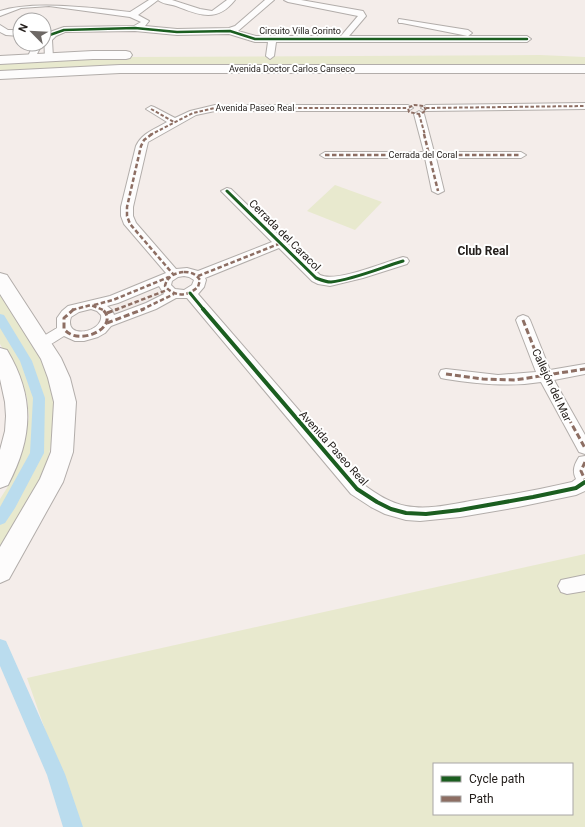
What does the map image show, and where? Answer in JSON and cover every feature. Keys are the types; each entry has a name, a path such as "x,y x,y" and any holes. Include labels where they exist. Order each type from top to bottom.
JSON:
{"main road":[{"path":"0,60 93,55 139,55"},
{"name":"Avenida Doctor Carlos Canseco","path":"254,56 285,56"},
{"name":"Avenida Doctor Carlos Canseco","path":"0,75 120,69 585,69"},
{"path":"0,279 54,365 65,402 62,452 51,482 0,571"},
{"path":"0,355 15,387 18,408 13,447 0,478"}],"street":[{"path":"132,15 154,0"},
{"path":"162,0 179,4 207,14 217,12 231,0"},
{"name":"Circuito Villa Corinto","path":"230,31 238,28 270,0"},
{"name":"Circuito Villa Corinto","path":"52,34 64,30 134,28 177,32 230,31 255,39 272,40 345,39 345,35 362,16 360,13 288,0"},
{"path":"0,14 9,9 42,2 132,15 151,22 159,30"},
{"path":"0,5 9,9"},
{"path":"388,40 409,12"},
{"path":"134,28 144,24 145,21"},
{"path":"402,21 476,34 495,40"},
{"path":"345,39 527,39"},
{"path":"270,56 272,40"},
{"path":"31,58 34,52"},
{"path":"49,52 49,58"},
{"name":"Avenida Paseo Real","path":"171,284 130,224 127,216 127,207 144,140 174,122 193,113 214,108 408,108 414,105 422,111"},
{"path":"438,191 422,111 585,106"},
{"path":"151,109 174,122"},
{"name":"Cerrada del Coral","path":"325,155 521,155"},
{"name":"Cerrada del Caracol","path":"227,191 316,278 322,281 330,282 403,261"},
{"path":"198,276 200,280 198,288 190,293 171,284 77,308 70,311 63,320 62,325 68,334 83,337 98,332 107,318 151,306 171,284 184,272 198,276 281,243"},
{"name":"Avenida Paseo Real","path":"190,293 357,489 369,498 385,506 407,513 429,514 508,502 576,488 585,481"},
{"path":"91,305 98,306 107,318"},
{"name":"Callejón del Mar","path":"523,320 545,376 585,448"},
{"path":"42,344 64,330"},
{"path":"446,374 480,379 506,380 545,376 585,368"},
{"path":"585,462 582,465 581,471 585,481"},
{"path":"567,586 585,583"}],"green space":[{"path":"540,55 585,57 585,64 0,72 0,62 128,57"},
{"path":"335,185 382,202 355,230 307,211"},
{"path":"0,293 44,364 50,382 52,395 53,424 49,453 41,479 17,522 0,547 0,499 7,488 16,465 29,418 27,398 22,381 0,344"},
{"path":"585,554 585,827 79,827 27,678"}],"waterway":[{"path":"0,318 26,361 39,398 37,453 10,504 0,519"},
{"path":"0,647 56,774 73,827"}],"marked path":[{"path":"414,105 424,106 426,111 419,114 409,112 408,108 414,105"},
{"path":"426,108 585,106"},
{"path":"173,274 130,224 127,216 127,207 141,146 144,140 149,136 193,113 215,108 408,108"},
{"path":"151,109 174,122"},
{"path":"419,114 438,191"},
{"path":"325,155 521,155"},
{"path":"198,276 281,243"},
{"path":"184,272 189,272 197,276 200,280 198,287 192,292 181,295 170,292 165,286 165,283 169,277 174,274 184,272"},
{"path":"94,305 113,300 169,277"},
{"path":"107,313 167,290"},
{"path":"107,323 151,306 174,294"},
{"path":"91,305 102,308 107,313 108,319 106,325 93,334 84,336 75,336 67,332 63,325 66,314 80,307 91,305"},
{"path":"523,320 545,376 585,448"},
{"path":"446,374 483,379 515,380 585,369"},
{"path":"585,462 581,471 585,480"}],"cycle path":[{"path":"52,34 64,30 135,28 177,32 230,31 255,39 527,39"},
{"path":"227,191 316,278 322,281 330,282 359,275 403,261"},
{"path":"190,293 357,489 384,506 406,513 437,513 489,505 576,488 585,482"}],"district":[{"name":"Club Real","path":"483,251"}]}
